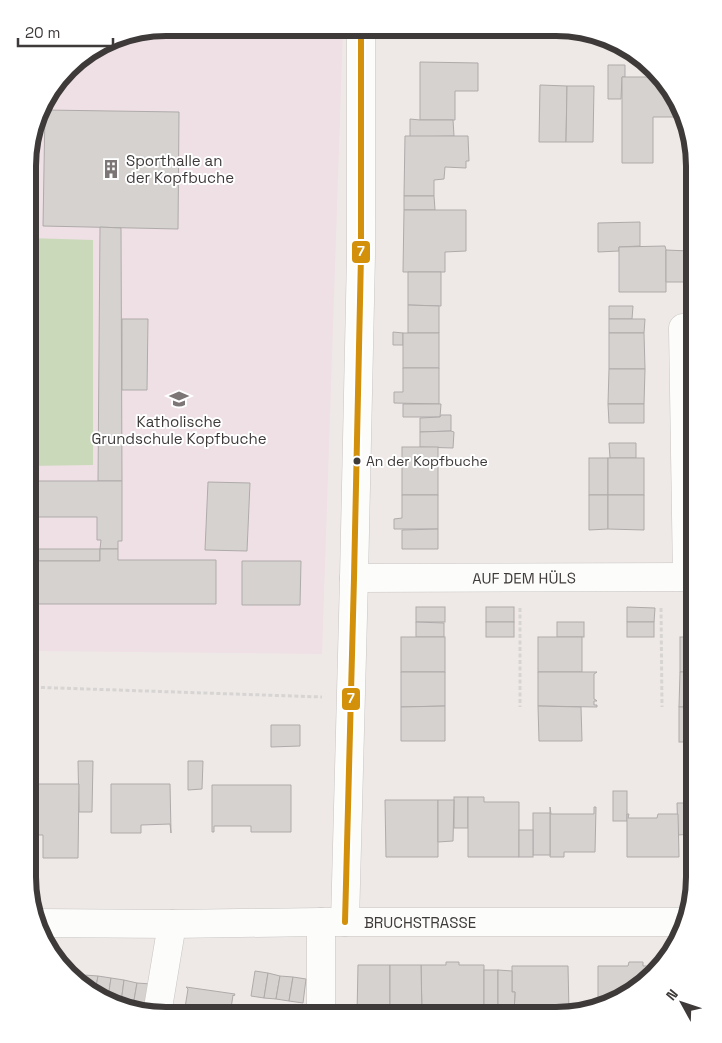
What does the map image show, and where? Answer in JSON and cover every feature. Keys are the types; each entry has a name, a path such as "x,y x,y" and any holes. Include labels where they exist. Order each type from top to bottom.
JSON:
{"street":[{"path":"322,1007 333,922 351,698 361,255 360,36"},
{"path":"680,577 683,328"},
{"name":"AUF DEM HÜLS","path":"354,578 680,577"},
{"name":"BRUCHSTRASSE","path":"45,923 678,922"},
{"path":"158,1007 172,924"}],"path":[{"path":"662,707 680,577"},
{"path":"520,578 520,707"},
{"path":"36,687 351,698"}],"shaded area":[{"name":"Katholische Grundschule Kopfbuche","path":"166,36 343,36 322,654 36,651 37,149 46,116 63,87 74,74 94,58 124,43 149,37"}],"green space":[{"path":"36,238 93,240 93,465 36,466"}],"building":[{"path":"420,62 478,63 478,91 455,91 455,120 420,120"},
{"path":"608,65 625,65 625,77 622,77 621,99 608,99"},
{"path":"622,77 650,77 664,94 676,117 653,117 653,163 622,163"},
{"path":"540,85 567,86 566,142 539,142"},
{"path":"567,86 594,86 593,142 566,142"},
{"name":"Sporthalle an der Kopfbuche","path":"49,110 179,112 178,229 43,226 45,119"},
{"path":"410,119 453,120 454,136 410,137"},
{"path":"405,136 468,136 469,161 466,161 466,168 445,167 444,179 434,180 434,196 404,196"},
{"path":"404,196 434,196 435,210 404,210"},
{"path":"404,210 466,210 466,251 445,252 445,272 403,272"},
{"path":"640,222 640,246 619,247 619,251 598,252 598,223"},
{"path":"100,227 121,228 122,481 98,481"},
{"path":"665,246 666,292 619,292 619,247"},
{"path":"666,250 686,251 686,282 666,282"},
{"path":"408,272 441,272 441,306 408,305"},
{"path":"408,305 439,306 439,333 408,333"},
{"path":"609,306 633,306 632,319 609,319"},
{"path":"122,319 148,319 147,390 122,390"},
{"path":"609,319 645,319 644,333 609,333"},
{"path":"393,332 403,333 403,345 393,345"},
{"path":"403,333 439,333 439,368 403,368"},
{"path":"609,333 644,333 645,369 609,369"},
{"path":"403,368 439,368 439,404 394,403 394,392 403,392"},
{"path":"609,369 645,369 644,404 608,404"},
{"path":"403,404 441,404 440,417 403,417"},
{"path":"608,404 644,404 644,423 609,423"},
{"path":"441,415 451,415 451,431 420,432 420,418 440,417"},
{"path":"420,432 454,432 453,448 420,447"},
{"path":"609,443 636,443 636,458 610,458"},
{"path":"402,447 438,447 438,495 402,495"},
{"path":"589,458 608,458 608,495 589,495"},
{"path":"608,458 644,458 644,495 608,495"},
{"path":"36,481 122,481 122,541 118,541 118,549 100,549 101,540 97,540 97,517 36,517"},
{"path":"208,482 250,483 247,551 205,550"},
{"path":"402,495 438,495 438,529 394,529 394,519 402,518"},
{"path":"589,495 608,495 608,529 589,530"},
{"path":"608,495 644,495 644,530 608,529"},
{"path":"438,529 438,549 402,549 402,530"},
{"path":"36,549 100,549 100,561 36,561"},
{"path":"100,549 118,549 118,560 216,560 216,604 36,604 36,561 100,561"},
{"path":"242,561 301,561 300,605 242,605"},
{"path":"416,607 445,607 445,622 416,622"},
{"path":"486,607 514,607 514,622 486,622"},
{"path":"627,607 655,608 654,622 627,622"},
{"path":"416,622 444,623 444,637 416,637"},
{"path":"486,622 514,622 514,637 486,637"},
{"path":"557,622 584,622 584,637 557,637"},
{"path":"627,622 654,622 654,637 627,637"},
{"path":"401,637 445,637 445,672 401,672"},
{"path":"538,637 582,637 582,672 538,672"},
{"path":"680,637 685,637 685,672 680,672"},
{"path":"401,672 445,672 445,706 401,707"},
{"path":"538,672 597,672 594,674 594,699 597,701 594,701 594,705 597,705 597,707 538,706"},
{"path":"680,672 685,672 685,707 679,707"},
{"path":"445,706 445,741 401,741 401,707"},
{"path":"538,706 581,707 582,741 539,741"},
{"path":"679,707 685,707 685,742 679,742"},
{"path":"271,725 300,725 300,746 271,747"},
{"path":"78,761 93,761 92,812 79,812"},
{"path":"188,761 203,761 202,789 188,790"},
{"path":"36,784 79,784 78,858 43,858 43,835 36,835"},
{"path":"111,784 170,784 171,833 170,824 141,825 141,833 111,833"},
{"path":"212,785 291,785 291,832 251,832 251,826 214,826 214,832 212,832"},
{"path":"613,791 627,791 627,821 613,821"},
{"path":"454,797 468,797 468,828 454,828"},
{"path":"468,797 484,797 484,802 519,802 519,857 468,857"},
{"path":"385,800 438,800 438,857 386,857"},
{"path":"438,800 454,800 453,841 438,842"},
{"path":"677,803 685,803 685,835 678,835"},
{"path":"550,807 551,814 594,814 594,807 596,807 595,852 564,852 564,857 550,857"},
{"path":"533,813 550,813 550,855 533,855"},
{"path":"627,814 629,814 628,818 657,818 658,814 678,814 679,857 627,857"},
{"path":"519,830 533,830 533,857 519,857"},
{"path":"446,962 459,962 459,965 484,965 484,1007 422,1007 421,965 446,965"},
{"path":"629,962 643,962 643,966 650,966 628,985 598,1000 598,966 628,966"},
{"path":"358,965 390,965 390,1007 357,1007"},
{"path":"390,965 421,965 422,1007 390,1007"},
{"path":"512,966 568,966 569,1005 514,1007 515,992 512,992"},
{"path":"484,970 498,970 498,1007 484,1007"},
{"path":"498,970 512,971 512,992 515,992 514,1007 498,1007"},
{"path":"255,971 268,973 264,998 251,996"},
{"path":"268,973 280,976 276,999 264,998"},
{"path":"84,975 98,976 96,986 94,985 84,977"},
{"path":"98,976 111,978 109,993 96,986"},
{"path":"280,976 293,977 289,1001 276,999"},
{"path":"293,977 306,979 303,1003 289,1001"},
{"path":"111,978 124,980 122,999 109,993"},
{"path":"124,980 137,983 134,1002 122,999"},
{"path":"137,983 151,984 147,1006 134,1002"},
{"path":"186,987 235,994 233,995 231,1007 185,1007 188,989"}],"transit line":[{"name":"7","path":"345,922 361,255 361,36"}],"place":[{"name":"Sporthalle an der Kopfbuche","path":"111,169"},
{"name":"Katholische Grundschule Kopfbuche","path":"179,399"},
{"name":"An der Kopfbuche","path":"357,461"}]}
